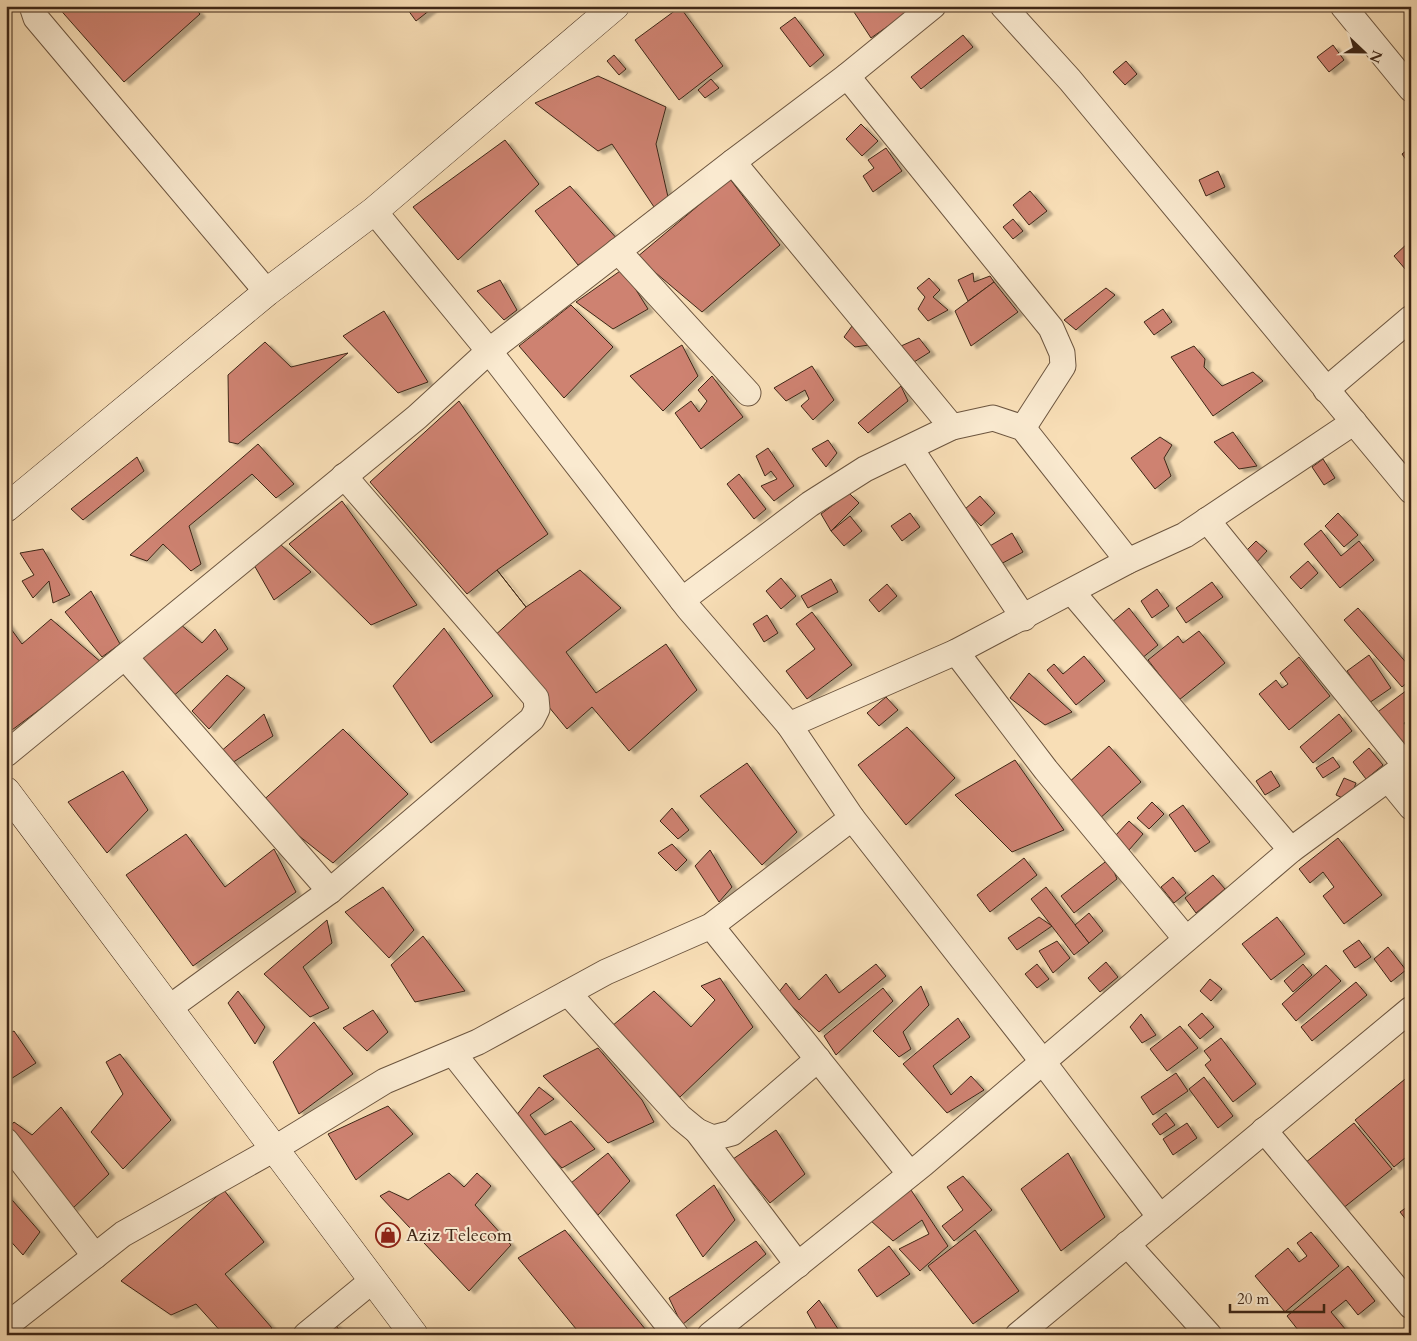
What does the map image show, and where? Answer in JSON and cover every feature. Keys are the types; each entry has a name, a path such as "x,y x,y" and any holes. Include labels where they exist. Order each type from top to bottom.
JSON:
{"main road":[{"path":"6,508 267,292 374,211 614,6"},
{"path":"6,791 414,1335"}],"street":[{"path":"32,6 36,18 267,292"},
{"path":"6,754 417,417 489,351 847,76 933,6"},
{"path":"1003,6 1070,80 1411,491"},
{"path":"1343,6 1411,89"},
{"path":"847,76 1051,328 1062,353 1063,366 1023,428"},
{"path":"733,162 952,427"},
{"path":"374,211 489,351 682,600 789,726 852,818 1043,1062 1160,1217"},
{"path":"618,251 748,393"},
{"path":"1326,390 1411,318"},
{"path":"682,600 810,504 864,469 952,427 993,418 1023,428 1128,561"},
{"path":"789,726 956,652 1024,618 1128,561 1185,535 1354,422"},
{"path":"910,448 1024,618"},
{"path":"169,1008 330,891 532,719 537,709 536,698 344,476"},
{"path":"1207,520 1402,770 1411,808"},
{"path":"1072,592 1291,850"},
{"path":"956,652 1046,770 1186,939"},
{"path":"125,657 330,891"},
{"path":"710,1335 910,1174 1291,850 1402,770"},
{"path":"6,1326 123,1234 274,1149 386,1081 478,1042 606,972 711,926 852,818"},
{"path":"711,926 910,1174"},
{"path":"568,993 680,1117 697,1131 798,1265"},
{"path":"1018,1335 1411,1008"},
{"path":"453,1053 676,1335"},
{"path":"697,1131 713,1138 732,1132 818,1059"},
{"path":"1264,1130 1411,1306"},
{"path":"6,1141 95,1256"},
{"path":"1127,1244 1209,1335"},
{"path":"306,1335 373,1280"}],"building":[{"path":"57,6 193,6 200,14 124,82"},
{"path":"405,6 435,6 416,21"},
{"path":"850,6 909,6 911,10 871,38"},
{"path":"680,7 723,66 679,100 635,40"},
{"path":"795,17 824,55 810,67 780,28"},
{"path":"963,35 973,47 921,89 911,77"},
{"path":"1333,45 1344,60 1329,72 1317,57"},
{"path":"614,55 626,69 619,75 607,61"},
{"path":"1126,61 1137,74 1125,85 1113,72"},
{"path":"598,76 666,107 656,144 668,197 654,207 612,144 598,151 535,103"},
{"path":"711,79 719,88 705,98 698,90"},
{"path":"861,124 878,141 862,156 846,139"},
{"path":"505,140 539,184 458,260 413,207"},
{"path":"1411,147 1411,167 1402,154"},
{"path":"886,148 902,171 873,192 863,176 874,168 868,160"},
{"path":"1218,171 1225,187 1206,196 1199,180"},
{"path":"730,179 780,245 702,312 637,257"},
{"path":"570,186 619,241 578,265 535,211"},
{"path":"1030,191 1047,211 1029,225 1013,205"},
{"path":"1013,219 1023,231 1013,239 1003,227"},
{"path":"1410,241 1411,266 1406,270 1394,256"},
{"path":"623,269 648,309 613,329 576,302"},
{"path":"973,273 974,282 990,276 994,282 968,301 958,280"},
{"path":"929,278 940,290 933,297 948,310 928,321 918,309 925,297 917,288"},
{"path":"500,280 517,310 504,320 477,291"},
{"path":"994,282 1018,312 971,346 955,311"},
{"path":"1106,288 1115,295 1076,330 1064,320"},
{"path":"571,305 613,347 564,398 519,346"},
{"path":"1163,309 1172,322 1154,335 1144,322"},
{"path":"384,311 428,382 398,393 343,336"},
{"path":"852,326 869,345 855,347 844,337"},
{"path":"919,338 930,352 914,362 901,346"},
{"path":"265,342 291,367 348,353 238,444 229,442 228,375"},
{"path":"682,345 698,376 663,411 630,376"},
{"path":"1194,346 1205,359 1204,367 1222,386 1253,372 1263,381 1213,416 1171,357"},
{"path":"812,366 834,400 813,420 801,406 809,399 805,390 786,401 774,388"},
{"path":"712,376 743,417 701,449 675,413 691,401 699,412 707,401 698,390"},
{"path":"901,386 908,401 868,433 858,423"},
{"path":"459,401 548,534 467,594 370,482"},
{"path":"1233,432 1257,466 1239,469 1214,442"},
{"path":"1160,437 1172,445 1164,458 1171,476 1155,489 1131,458"},
{"path":"828,440 837,453 826,467 812,449"},
{"path":"258,444 294,484 276,498 252,474 189,526 201,564 191,571 163,544 147,561 130,555"},
{"path":"768,448 794,486 774,501 761,486 777,479 771,471 765,476 756,456"},
{"path":"137,457 144,471 83,520 71,509"},
{"path":"1323,459 1335,478 1324,485 1312,467"},
{"path":"739,474 766,509 754,519 727,484"},
{"path":"849,493 859,503 831,531 821,514"},
{"path":"980,496 995,513 981,526 965,509"},
{"path":"342,501 417,605 371,625 289,544"},
{"path":"910,513 920,527 902,541 891,526"},
{"path":"1338,513 1358,535 1344,547 1325,526"},
{"path":"850,516 862,531 844,546 831,531"},
{"path":"1321,530 1341,556 1359,541 1374,560 1340,588 1304,544"},
{"path":"1012,533 1023,552 999,565 988,547"},
{"path":"1256,541 1267,551 1254,565 1243,554"},
{"path":"280,544 311,572 274,600 254,565"},
{"path":"43,549 70,595 53,603 49,581 33,598 22,581 34,575 20,553"},
{"path":"1308,561 1318,573 1301,589 1290,577"},
{"path":"580,570 621,608 566,652 596,693 666,644 697,690 629,751 592,707 567,729 492,638 526,607"},
{"path":"781,578 796,596 781,609 766,591"},
{"path":"831,579 838,592 808,608 801,596"},
{"path":"1212,582 1223,597 1186,623 1176,608"},
{"path":"887,584 897,596 879,612 869,600"},
{"path":"1157,589 1169,606 1152,618 1141,601"},
{"path":"91,591 120,644 102,657 65,612"},
{"path":"1129,608 1158,645 1141,659 1112,622"},
{"path":"1358,608 1411,668 1411,679 1402,687 1344,620"},
{"path":"812,612 852,665 807,699 786,671 815,649 796,624"},
{"path":"767,615 778,633 764,642 753,624"},
{"path":"51,619 102,663 12,730 6,722 6,622 22,644"},
{"path":"179,623 202,643 215,629 228,649 171,698 140,659"},
{"path":"444,628 493,696 431,743 393,686"},
{"path":"1199,631 1225,663 1179,700 1148,660 1178,636 1183,643"},
{"path":"1369,655 1391,688 1369,703 1347,671"},
{"path":"1084,656 1105,681 1076,705 1047,670 1054,664 1063,674"},
{"path":"1299,657 1330,696 1289,730 1259,694 1276,680 1282,688 1288,684 1280,673"},
{"path":"1029,673 1072,712 1045,725 1010,698"},
{"path":"227,675 245,688 209,729 192,711"},
{"path":"1411,687 1411,718 1404,723 1411,732 1411,741 1402,748 1375,714"},
{"path":"886,697 898,710 879,726 867,713"},
{"path":"264,714 273,736 229,765 219,753"},
{"path":"1339,714 1352,731 1313,763 1300,747"},
{"path":"907,727 955,778 906,825 858,765"},
{"path":"343,729 408,794 333,863 259,804"},
{"path":"1109,746 1141,782 1099,819 1067,784"},
{"path":"1369,748 1383,765 1366,779 1353,762"},
{"path":"1333,757 1340,767 1323,778 1316,768"},
{"path":"1015,760 1064,830 1012,852 955,795"},
{"path":"747,763 797,832 762,865 700,796"},
{"path":"123,771 148,810 107,853 68,802"},
{"path":"1271,771 1280,786 1265,795 1256,781"},
{"path":"1344,778 1356,783 1349,801 1336,795"},
{"path":"1152,802 1164,814 1149,829 1137,818"},
{"path":"1183,805 1210,842 1195,852 1169,815"},
{"path":"672,808 689,830 678,839 660,821"},
{"path":"1129,821 1143,834 1129,850 1115,836"},
{"path":"186,834 225,887 274,849 296,892 193,966 126,875"},
{"path":"1338,838 1382,895 1344,924 1323,896 1334,887 1323,872 1310,883 1299,869"},
{"path":"672,844 687,860 676,871 658,853"},
{"path":"710,850 732,887 719,902 695,866"},
{"path":"1024,858 1037,875 990,912 977,895"},
{"path":"1109,859 1117,879 1074,913 1061,896"},
{"path":"1213,875 1225,889 1196,913 1185,898"},
{"path":"1173,877 1186,893 1174,903 1161,887"},
{"path":"383,887 414,930 389,958 345,912"},
{"path":"1046,887 1089,943 1074,955 1031,899"},
{"path":"1089,913 1103,931 1089,943 1075,925"},
{"path":"1039,917 1052,926 1017,950 1008,938"},
{"path":"1277,917 1305,954 1271,980 1242,944"},
{"path":"327,920 332,943 303,967 329,1008 310,1017 264,974"},
{"path":"423,936 465,991 415,1002 391,965"},
{"path":"1359,940 1371,957 1355,968 1343,951"},
{"path":"1057,941 1070,958 1053,973 1039,951"},
{"path":"1388,947 1406,970 1391,982 1374,959"},
{"path":"1106,962 1118,977 1100,992 1088,978"},
{"path":"876,964 886,976 819,1032 778,993 786,983 799,1000 826,974 839,993"},
{"path":"1037,964 1049,979 1037,988 1025,974"},
{"path":"1303,964 1312,975 1293,992 1284,981"},
{"path":"1326,965 1341,981 1296,1021 1282,1004"},
{"path":"720,978 753,1027 680,1097 612,1026 654,991 691,1027 715,1000 701,986"},
{"path":"1210,979 1222,989 1211,1001 1200,991"},
{"path":"1356,982 1367,995 1312,1041 1301,1027"},
{"path":"921,986 929,1005 903,1032 911,1049 899,1057 873,1031"},
{"path":"883,988 893,1001 836,1055 824,1036"},
{"path":"238,991 265,1027 255,1044 228,1003"},
{"path":"373,1010 388,1032 367,1051 343,1028"},
{"path":"1202,1013 1214,1027 1200,1039 1188,1025"},
{"path":"1141,1014 1156,1035 1142,1043 1130,1027"},
{"path":"958,1018 970,1037 933,1066 951,1095 971,1076 984,1090 947,1113 903,1064"},
{"path":"314,1022 353,1074 299,1114 273,1062"},
{"path":"1180,1026 1198,1048 1167,1071 1150,1049"},
{"path":"14,1031 36,1063 6,1082 6,1035"},
{"path":"1221,1038 1256,1084 1233,1102 1205,1065 1211,1060 1204,1051"},
{"path":"598,1048 642,1100 654,1122 608,1143 543,1076"},
{"path":"120,1054 171,1120 123,1169 91,1132 123,1094 106,1062"},
{"path":"1176,1073 1188,1091 1153,1115 1141,1097"},
{"path":"1410,1075 1411,1153 1394,1167 1355,1120"},
{"path":"1204,1077 1233,1116 1218,1128 1189,1089"},
{"path":"539,1087 554,1099 530,1115 545,1135 571,1121 595,1149 562,1168 515,1117"},
{"path":"388,1106 413,1134 356,1180 328,1134"},
{"path":"61,1107 109,1174 72,1209 7,1130 14,1122 32,1135"},
{"path":"1166,1113 1175,1125 1160,1135 1152,1124"},
{"path":"1187,1123 1197,1138 1173,1155 1163,1139"},
{"path":"1354,1123 1392,1169 1342,1209 1305,1163"},
{"path":"776,1130 805,1174 770,1203 733,1159"},
{"path":"608,1153 630,1181 598,1215 571,1183"},
{"path":"1068,1153 1105,1217 1061,1251 1021,1189"},
{"path":"449,1173 464,1187 477,1173 491,1186 475,1205 511,1245 469,1291 380,1196 389,1191 408,1200"},
{"path":"963,1176 992,1210 954,1241 942,1226 963,1210 947,1187"},
{"path":"714,1185 735,1220 703,1257 676,1215"},
{"path":"224,1190 264,1242 225,1274 272,1328 265,1335 224,1335 196,1304 171,1315 121,1281"},
{"path":"911,1190 948,1246 920,1271 899,1249 929,1234 922,1220 893,1241 870,1220"},
{"path":"6,1193 40,1232 23,1255 6,1236"},
{"path":"1411,1204 1411,1226 1400,1212"},
{"path":"565,1230 650,1335 581,1335 518,1258"},
{"path":"975,1230 1019,1291 973,1324 928,1266"},
{"path":"1311,1232 1339,1266 1285,1312 1255,1276 1288,1248 1299,1262 1307,1256 1297,1243"},
{"path":"756,1241 766,1254 682,1325 669,1298"},
{"path":"889,1246 910,1274 877,1297 858,1270"},
{"path":"1348,1266 1375,1301 1358,1315 1346,1300 1331,1312 1346,1330 1340,1335 1302,1335 1287,1316"},
{"path":"819,1300 842,1335 808,1335 817,1330 807,1312"},
{"path":"334,1323 343,1335 318,1335"}],"place":[{"name":"Aziz Telecom","path":"388,1235"}]}
